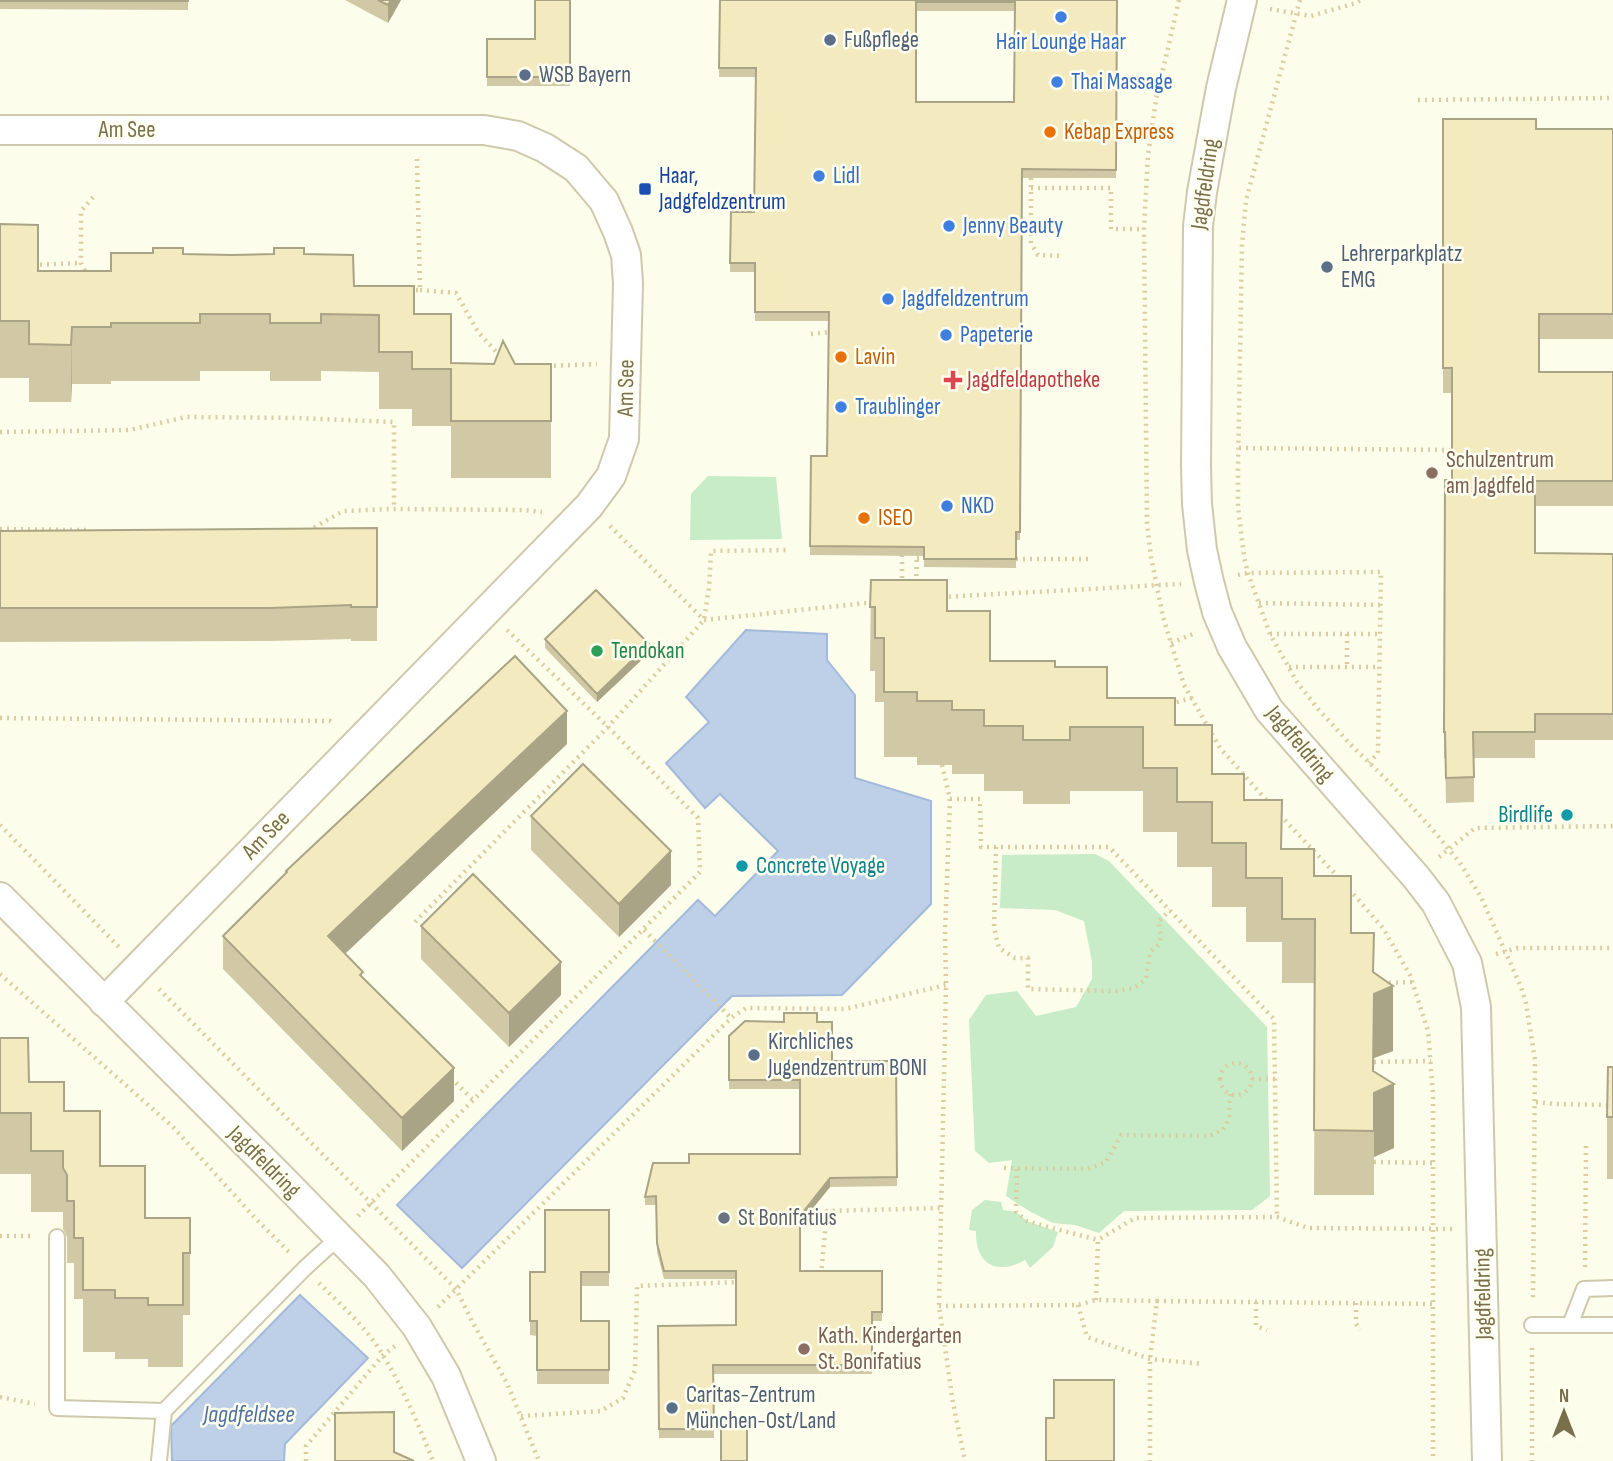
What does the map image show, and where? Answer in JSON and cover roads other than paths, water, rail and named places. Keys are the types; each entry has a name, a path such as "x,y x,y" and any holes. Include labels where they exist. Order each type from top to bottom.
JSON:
{"street":[{"name":"Jagdfeldring","path":"1242,2 1221,88 1198,226 1196,466 1202,550 1217,612 1232,647 1269,710 1416,877 1436,903 1467,963 1476,1007 1487,1461"},
{"name":"Am See","path":"0,130 484,130 518,136 545,148 576,168 604,201 626,255 628,283 624,439 611,476 581,513 104,1002"},
{"name":"Jagdfeldring","path":"0,897 377,1276 417,1327 446,1377 481,1461"}],"lane":[{"path":"57,1237 57,1408 164,1411"},
{"path":"159,1461 164,1411 339,1237"},
{"path":"1570,1325 1584,1289 1613,1288"},
{"path":"1532,1325 1613,1325"}],"water":[{"path":"746,630 827,634 827,660 855,695 855,778 931,801 931,904 842,995 732,996 462,1268 397,1205 698,900 715,916 778,851 720,794 705,808 666,763 709,722 686,697"},
{"name":"Jagdfeldsee","path":"300,1295 368,1358 285,1444 284,1461 172,1461 171,1426"}],"place":[{"name":"Hair Lounge Haar","path":"1061,17"},
{"name":"Fußpflege","path":"830,40"},
{"name":"WSB Bayern","path":"525,75"},
{"name":"Thai Massage","path":"1057,82"},
{"name":"Kebap Express","path":"1050,132"},
{"name":"Lidl","path":"819,176"},
{"name":"Haar, Jadgfeldzentrum","path":"645,189"},
{"name":"Jenny Beauty","path":"949,226"},
{"name":"Lehrerparkplatz EMG","path":"1327,267"},
{"name":"Jagdfeldzentrum","path":"888,299"},
{"name":"Papeterie","path":"946,335"},
{"name":"Lavin","path":"841,357"},
{"name":"Jagdfeldapotheke","path":"953,380"},
{"name":"Traublinger","path":"841,407"},
{"name":"Schulzentrum am Jagdfeld","path":"1432,473"},
{"name":"NKD","path":"947,506"},
{"name":"ISEO","path":"864,518"},
{"name":"Tendokan","path":"597,651"},
{"name":"Birdlife","path":"1567,815"},
{"name":"Concrete Voyage","path":"742,866"},
{"name":"Kirchliches Jugendzentrum BONI","path":"754,1055"},
{"name":"St Bonifatius","path":"724,1218"},
{"name":"Kath. Kindergarten St. Bonifatius","path":"804,1349"},
{"name":"Caritas-Zentrum München-Ost/Land","path":"672,1408"}]}
